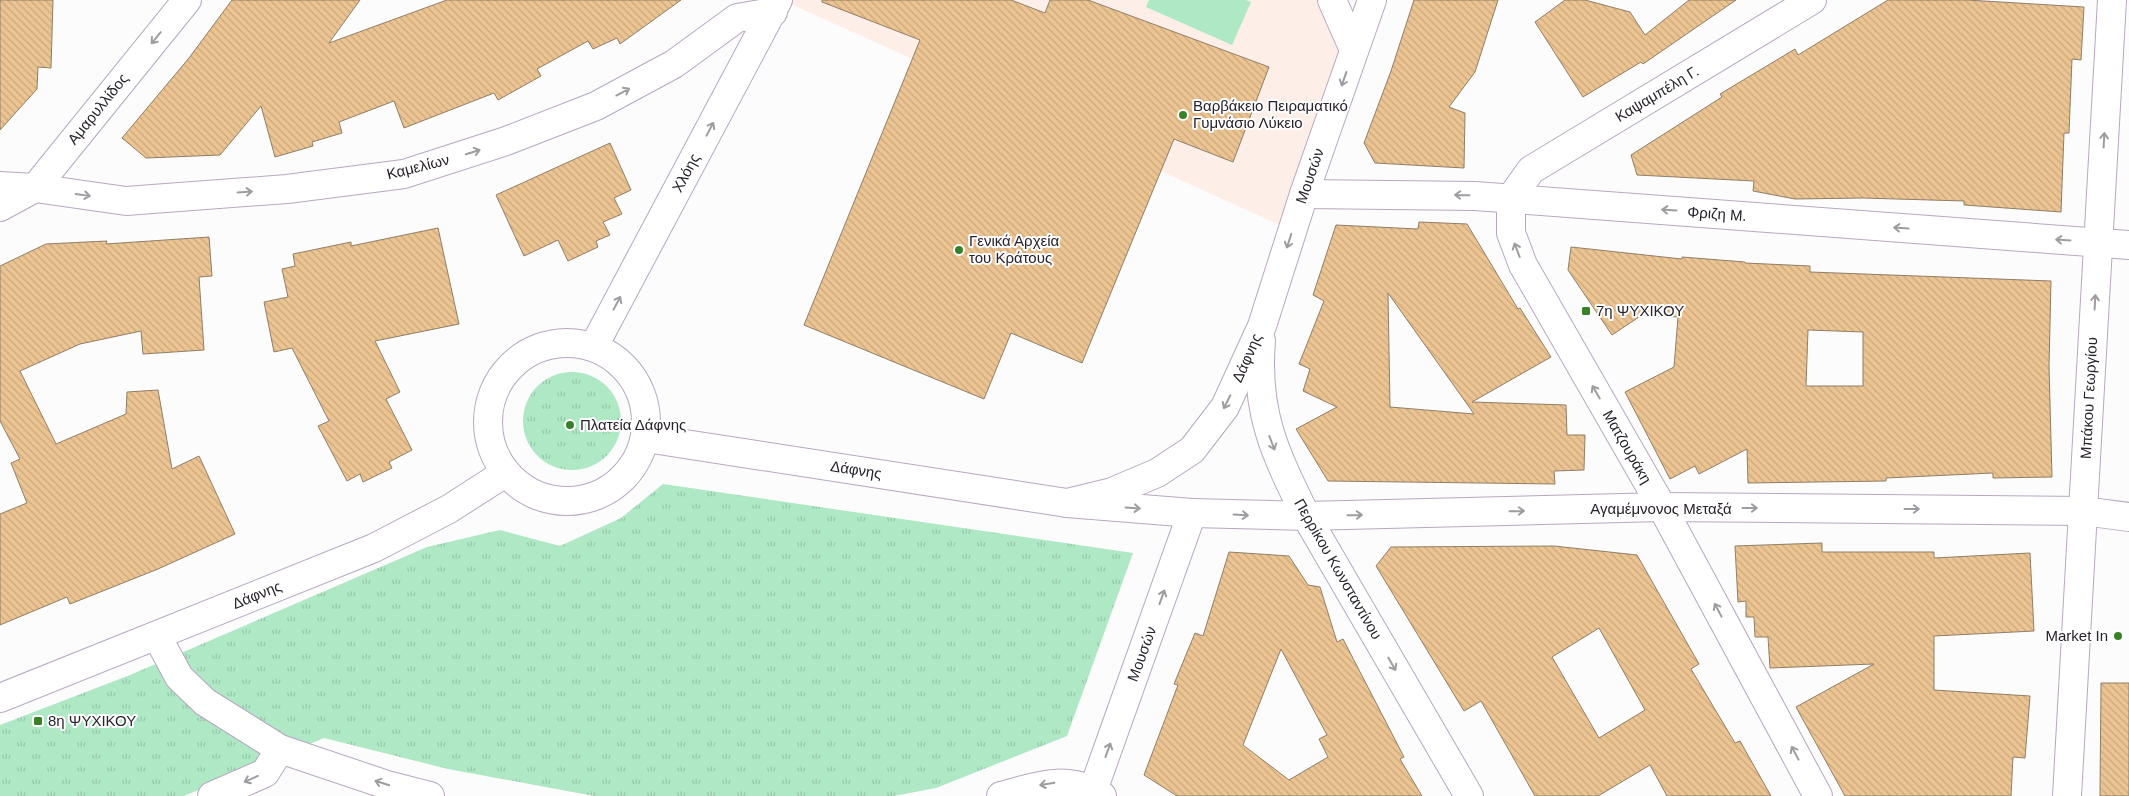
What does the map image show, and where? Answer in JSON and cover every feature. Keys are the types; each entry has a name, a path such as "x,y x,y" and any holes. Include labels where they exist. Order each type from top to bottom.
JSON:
{"street":[{"name":"Αμαρυλλίδος","path":"0,207 34,188 187,0"},
{"path":"1332,0 1354,50"},
{"name":"Μουσών","path":"1262,326 1304,194 1372,0"},
{"name":"Καψαμπέλη Γ.","path":"1511,198 1531,170 1812,0"},
{"name":"Μπάκου Γεωργίου","path":"2067,796 2112,0"},
{"name":"Καμελίων","path":"0,186 34,188 126,201 287,189 404,174 506,142 596,106 674,64 737,18 775,6"},
{"name":"Χλόης","path":"594,346 775,6"},
{"name":"Φριζη Μ.","path":"1304,194 1511,198 2129,245"},
{"name":"Ματζουράκη","path":"1511,198 1510,233 1523,265 1662,507 1818,796"},
{"name":"Δάφνης","path":"1067,503 1112,492 1157,473 1192,450 1225,407 1262,326"},
{"name":"Περρίκου Κωνσταντίνου","path":"1262,326 1258,371 1262,408 1271,440 1306,516 1469,796"},
{"path":"568,342 594,346 618,360 637,382 646,409 646,438 636,462 621,482 599,495 574,502 548,500 525,489 505,473 492,450 487,424 490,399 501,375 519,357 542,345 568,342"},
{"name":"Δάφνης","path":"646,438 1067,503 1192,513"},
{"name":"Δάφνης","path":"0,698 374,548 449,509 505,473"},
{"name":"Αγαμέμνονος Μεταξά","path":"1192,513 1306,516 1662,507 2083,511 2129,518"},
{"name":"Μουσών","path":"1096,794 1192,513"},
{"path":"157,636 179,677 205,702 280,749 387,785 430,796"},
{"path":"212,796 265,773 280,749"},
{"path":"1001,796 1051,782 1096,794"}],"shaded area":[{"name":"Βαρβάκειο Πειραματικό Γυμνάσιο Λύκειο","path":"782,0 1324,0 1347,52 1282,226"}],"green space":[{"path":"1149,0 1246,0 1251,2 1232,45 1146,7"},
{"path":"572,372 591,376 606,387 617,402 621,421 617,440 606,455 591,466 572,470 553,466 538,455 527,440 523,421 527,402 538,387 553,376"},
{"path":"663,484 1133,553 1067,736 936,788 894,796 594,796 448,769 324,738 184,796 0,796 0,725 130,675 427,547 500,530 560,546 621,518"}],"building":[{"path":"0,0 53,0 51,68 38,67 37,89 0,130"},
{"path":"232,0 360,0 329,43 447,0 681,0 620,44 617,38 593,49 588,41 537,69 541,76 498,100 494,93 404,128 394,101 339,122 342,133 312,142 313,146 275,157 261,106 220,155 146,158 122,138 189,58"},
{"path":"822,0 1011,0 1045,13 1050,0 1088,0 1269,67 1233,162 1174,139 1082,363 1011,333 984,399 804,325 920,40 822,2"},
{"path":"1414,0 1498,0 1475,72 1449,107 1465,113 1464,168 1375,163 1364,143 1391,71"},
{"path":"1565,0 1585,0 1630,12 1645,35 1689,0 1736,0 1643,64 1641,62 1583,97 1535,22"},
{"path":"1888,0 1967,0 2084,7 2081,60 2072,59 2069,133 2064,133 2061,212 1964,205 1964,201 1863,198 1795,199 1753,191 1754,181 1637,175 1631,155 1722,97 1720,94 1795,49 1798,55"},
{"path":"610,143 631,190 614,198 622,214 603,222 610,235 596,241 598,247 568,261 558,240 524,256 496,195"},
{"path":"1419,222 1467,224 1518,309 1520,308 1551,357 1472,402 1566,405 1567,435 1585,435 1584,470 1554,471 1555,484 1328,481 1296,429 1337,407 1303,391 1310,369 1299,364 1324,301 1313,295 1336,225 1418,229","holes":["1388,293 1474,414 1390,407"]},
{"path":"438,228 459,324 375,341 400,392 386,399 412,450 389,462 392,468 363,482 360,474 347,481 318,426 329,421 292,348 274,352 264,302 288,297 282,269 295,266 293,254 351,242 351,246"},
{"path":"209,237 212,276 199,277 204,350 143,354 141,331 80,344 20,371 56,444 126,414 127,392 158,390 172,469 199,456 235,534 158,569 70,604 67,597 0,625 0,514 27,503 11,463 20,459 0,421 0,266 46,244 107,241 106,244"},
{"path":"1571,247 1682,259 1682,257 1745,263 1810,266 1810,272 2051,281 2049,366 2052,477 1993,478 1993,473 1886,478 1886,481 1748,483 1747,449 1699,474 1695,466 1670,479 1625,392 1674,367 1678,317 1642,315 1612,335 1568,270","holes":["1808,330 1863,332 1863,386 1806,386"]},
{"path":"1822,543 1822,552 1934,552 1934,558 2030,553 2034,631 1934,636 1934,690 2030,696 2025,758 2013,757 2011,796 1845,796 1796,707 1874,664 1770,668 1768,637 1755,637 1754,617 1746,617 1746,601 1738,602 1735,546"},
{"path":"1554,546 1637,555 1699,664 1691,669 1735,743 1740,741 1771,796 1667,796 1650,765 1598,796 1535,796 1481,701 1464,711 1376,566 1391,547","holes":["1599,628 1645,710 1599,738 1552,657"]},
{"path":"1229,552 1289,556 1308,585 1320,587 1337,642 1343,639 1404,757 1400,759 1422,796 1177,796 1144,775 1178,685 1174,684 1195,633 1203,636","holes":["1281,649 1327,735 1319,739 1328,757 1289,780 1243,745"]},
{"path":"2101,683 2129,683 2129,796 2100,796"}],"place":[{"name":"Βαρβάκειο Πειραματικό Γυμνάσιο Λύκειο","path":"1183,115"},
{"name":"Γενικά Αρχεία του Κράτους","path":"959,250"},
{"name":"7η ΨΥΧΙΚΟΥ","path":"1586,311"},
{"name":"Πλατεία Δάφνης","path":"570,425"},
{"name":"Market In","path":"2118,636"},
{"name":"8η ΨΥΧΙΚΟΥ","path":"38,721"}]}
